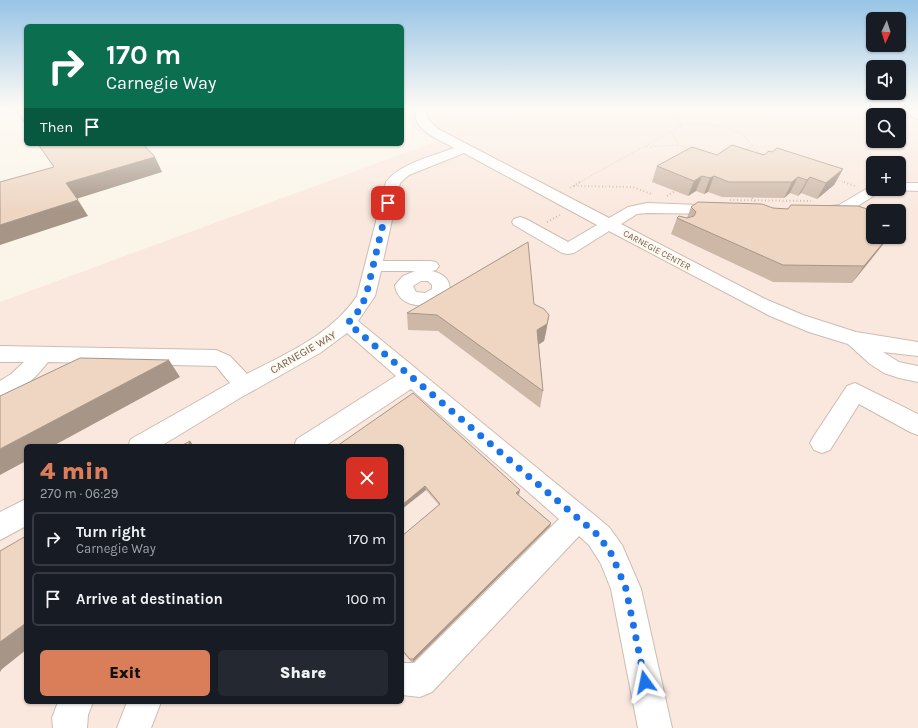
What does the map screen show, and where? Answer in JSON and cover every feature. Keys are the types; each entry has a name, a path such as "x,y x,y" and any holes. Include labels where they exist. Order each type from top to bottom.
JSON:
{"street":[{"name":"CARNEGIE CENTER","path":"453,142 776,312 806,324 854,338 879,344 918,349"},
{"name":"CARNEGIE WAY","path":"143,444 244,385 334,335 348,323 360,309 366,296 393,182 404,172 464,148"},
{"path":"906,187 918,187"},
{"path":"811,206 829,211 843,209 866,194"},
{"path":"658,200 662,220 668,222"},
{"path":"520,222 568,250 633,210 658,200 756,203"},
{"path":"373,266 431,266 428,275"},
{"path":"348,323 599,536 612,555 626,589 655,728"},
{"path":"854,338 874,356 894,370 918,374"},
{"path":"0,354 216,358 223,361 244,385"},
{"path":"0,391 11,386 26,375 42,355"},
{"path":"309,444 412,377"},
{"path":"822,444 855,392 918,425"},
{"path":"0,528 24,513"},
{"path":"404,679 420,680 578,518"},
{"path":"70,728 69,725 72,708 75,704"},
{"path":"134,728 143,704"}],"path":[{"path":"574,190 569,188 653,142"},
{"path":"677,142 679,146"},
{"path":"749,142 760,154 769,157 755,157"},
{"path":"644,147 679,146 693,150"},
{"path":"743,152 752,146"},
{"path":"834,179 866,188"},
{"path":"573,186 633,187 658,200 671,199"},
{"path":"658,200 675,191"},
{"path":"724,200 811,206"},
{"path":"547,223 560,215 556,213"}],"shaded area":[{"path":"434,142 866,142 866,148 906,148 906,142 918,142 918,728 0,728 0,302"}],"building":[{"path":"732,145 764,155 777,148 843,169 826,183 810,177 807,180 798,177 792,182 729,182 714,176 710,178 702,176 694,181 657,166 692,147 717,155"},
{"path":"39,146 145,146 155,157 66,183 78,200 0,225 0,182 54,167"},
{"path":"698,202 762,204 773,208 788,209 791,205 858,206 866,209 866,244 882,244 864,266 783,265 677,218 679,216 687,218 694,216 696,212 691,207"},
{"path":"528,242 534,304 544,309 549,315 547,324 537,330 543,391 437,315 407,313"},
{"path":"80,358 169,360 0,449 0,396"},
{"path":"413,393 520,490 516,493 551,523 413,659 410,659 404,652 404,534 440,504 425,486 404,503 404,444 340,444"},
{"path":"24,537 24,624 0,642 0,551"}],"route":[{"path":"388,203 366,296 360,309 348,323 599,536 612,555 626,589 645,682"}]}
